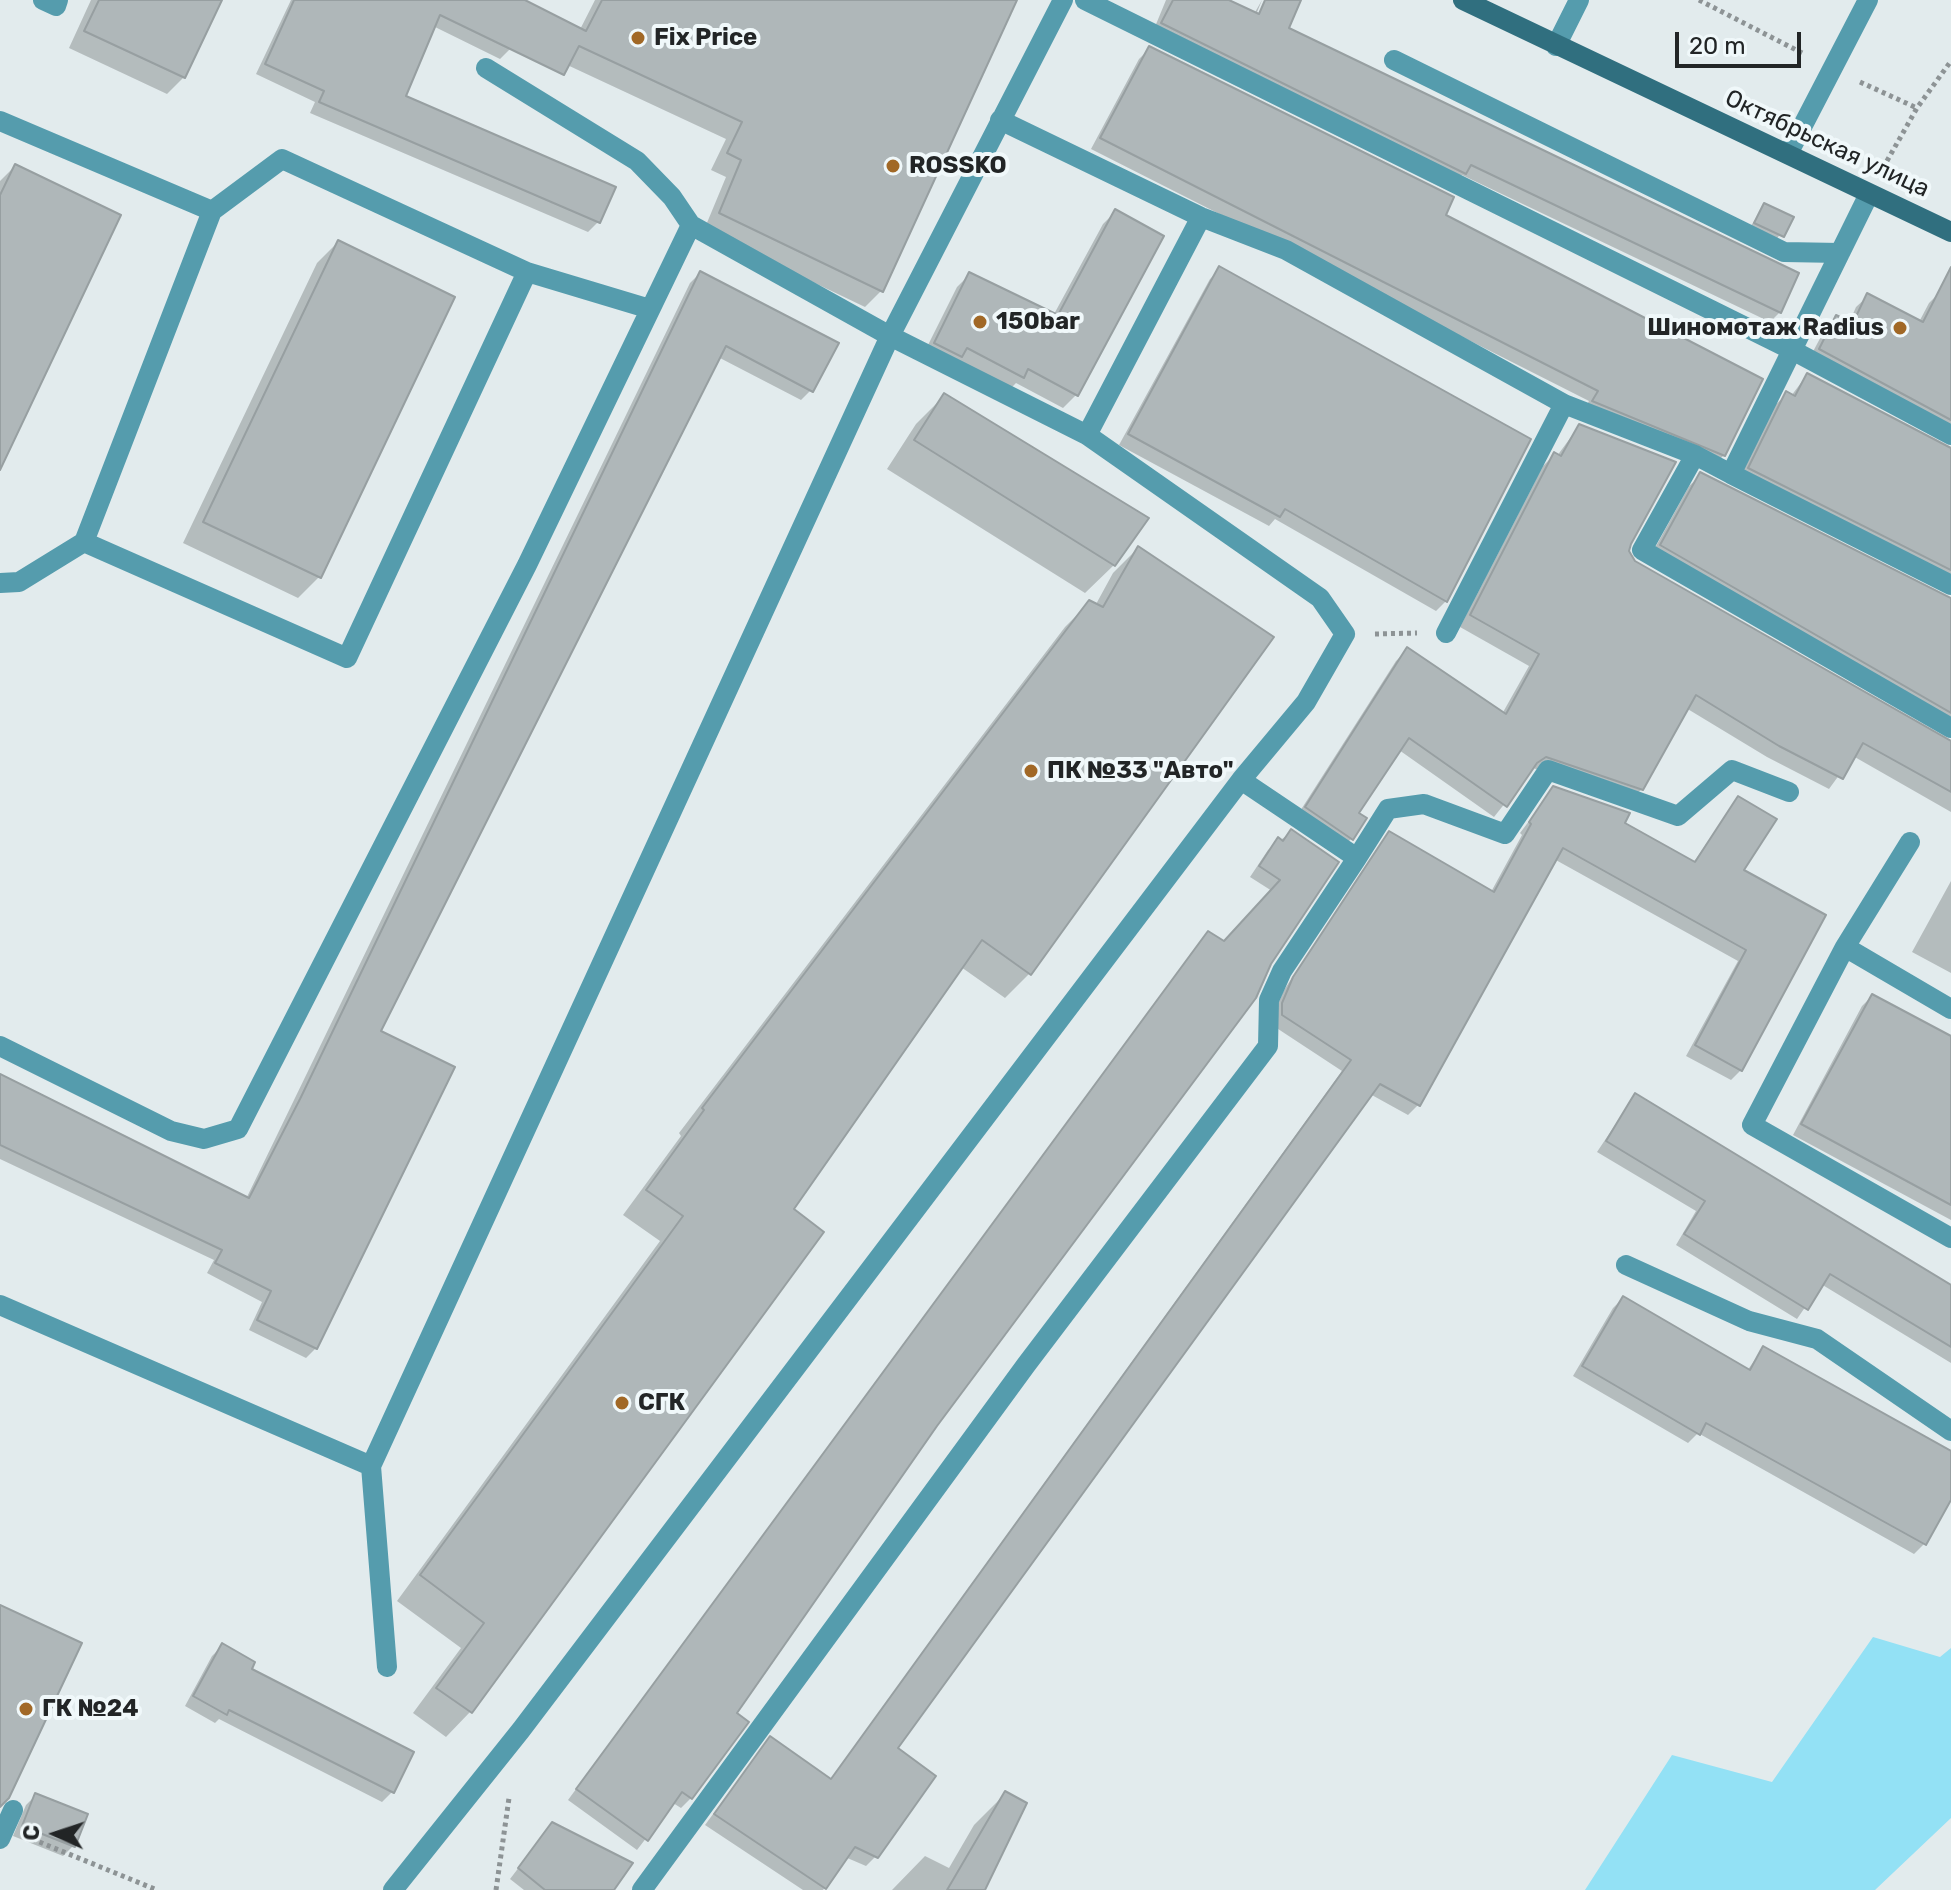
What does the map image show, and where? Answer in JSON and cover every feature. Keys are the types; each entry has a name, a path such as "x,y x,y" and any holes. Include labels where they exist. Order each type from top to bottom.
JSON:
{"main road":[{"name":"Октябрьская улица","path":"1463,0 1951,232"}],"lane":[{"path":"43,0 56,6 58,0"},
{"path":"387,1667 371,1466 890,336 1063,0"},
{"path":"1085,0 1792,350 1951,435"},
{"path":"1556,46 1579,0"},
{"path":"1788,154 1868,0"},
{"path":"1394,60 1784,252 1840,253"},
{"path":"393,1890 521,1730 1241,780 1306,702 1345,634 1320,598 1087,435 890,336 691,225 672,197 637,161 486,68"},
{"path":"1000,120 1201,217 1286,250 1564,404 1695,455 1951,585"},
{"path":"0,121 212,211"},
{"path":"0,583 19,582 84,542 212,211 282,159 527,272 650,309"},
{"path":"1731,474 1869,194"},
{"path":"1087,435 1201,217"},
{"path":"0,1046 171,1131 204,1139 238,1129 527,565 691,225"},
{"path":"84,542 347,658 527,272"},
{"path":"1446,633 1564,404"},
{"path":"1695,455 1642,550 1951,728"},
{"path":"642,1890 1026,1365 1268,1046 1269,1000 1282,971 1388,809 1424,804 1505,834 1548,770 1678,816 1732,770 1789,792"},
{"path":"1241,780 1357,858"},
{"path":"1910,842 1845,947 1752,1125 1951,1238"},
{"path":"1845,947 1951,1009"},
{"path":"1626,1265 1749,1321 1817,1339 1951,1431"},
{"path":"0,1305 371,1466"}],"path":[{"path":"1869,194 1917,108 1951,61"},
{"path":"1345,634 1446,633"},
{"path":"496,1890 496,1867 510,1791"},
{"path":"6,1826 157,1890"}],"shaded area":[{"path":"1873,1637 1940,1657 1951,1648 1951,1818 1875,1890 1585,1890 1672,1755 1772,1782"}],"building":[{"path":"99,0 222,0 185,78 84,31"},
{"path":"294,0 525,0 586,31 602,0 1017,0 883,292 719,213 741,160 727,153 742,122 579,46 564,75 440,15 406,96 616,187 600,223 319,102 324,91 265,64"},
{"path":"1173,0 1229,0 1259,14 1265,0 1301,0 1289,28 1799,273 1781,313 1471,165 1466,174 1161,23"},
{"path":"1149,46 1454,197 1446,215 1763,379 1725,456 1592,401 1598,391 1100,138"},
{"path":"15,164 121,215 0,470 0,195"},
{"path":"1764,203 1794,217 1784,237 1754,223"},
{"path":"1115,209 1164,236 1078,396 1028,369 1024,378 967,348 962,357 934,343 969,272 1058,315"},
{"path":"338,240 455,297 321,578 203,522"},
{"path":"1219,266 1531,439 1447,602 1285,509 1280,517 1128,434"},
{"path":"1951,267 1951,420 1819,349 1836,315 1853,323 1867,293 1923,322"},
{"path":"700,271 839,343 813,392 726,346 381,1031 455,1067 317,1349 257,1320 271,1291 215,1263 222,1250 0,1145 0,1074 249,1198 300,1099"},
{"path":"1807,373 1951,448 1951,570 1748,468 1786,391 1795,396"},
{"path":"944,393 1149,518 1115,566 914,440"},
{"path":"1579,424 1676,462 1631,544 1629,551 1635,561 1951,741 1951,792 1863,743 1843,779 1779,746 1696,695 1643,790 1546,757 1537,763 1507,807 1409,738 1359,813 1367,818 1353,840 1305,807 1407,647 1506,714 1539,654 1470,615 1554,452 1561,456"},
{"path":"1700,472 1951,598 1951,713 1660,545"},
{"path":"1138,546 1274,637 1031,975 982,940 794,1209 824,1232 472,1713 436,1688 484,1623 420,1575 683,1216 646,1190 704,1110 702,1108 1089,600 1103,607"},
{"path":"1553,786 1630,813 1625,823 1695,862 1738,796 1777,819 1744,870 1826,915 1742,1071 1695,1045 1746,950 1563,848 1420,1106 1380,1084 898,1748 936,1776 878,1858 855,1847 826,1889 714,1814 770,1736 831,1779 1351,1060 1282,1015 1282,1003 1293,977 1389,831 1494,892 1531,824 1529,822"},
{"path":"1291,829 1339,862 1271,964 1256,998 937,1426 737,1713 749,1722 692,1799 682,1792 648,1841 576,1789 1208,931 1224,941 1280,880 1259,866 1278,837 1283,841"},
{"path":"1872,994 1951,1036 1951,1205 1801,1124"},
{"path":"1635,1093 1951,1285 1951,1347 1830,1274 1808,1310 1684,1234 1705,1201 1606,1141"},
{"path":"1623,1296 1750,1370 1763,1346 1951,1451 1951,1500 1926,1545 1706,1423 1700,1435 1582,1366"},
{"name":"ГК №24","path":"0,1605 82,1643 9,1798 0,1807"},
{"path":"222,1643 255,1662 252,1669 414,1752 394,1793 229,1710 227,1715 193,1696"},
{"path":"1005,1791 1027,1803 985,1890 947,1890"},
{"path":"35,1793 88,1814 75,1847 22,1826"},
{"path":"552,1822 633,1863 614,1890 545,1890 518,1868"}],"place":[{"name":"Fix Price","path":"638,38"},
{"name":"ROSSKO","path":"893,166"},
{"name":"150bar","path":"980,322"},
{"name":"Шиномотаж Radius","path":"1900,328"},
{"name":"ПК №33 \"Авто\"","path":"1031,771"},
{"name":"СГК","path":"622,1403"},
{"name":"ГК №24","path":"26,1709"}]}
